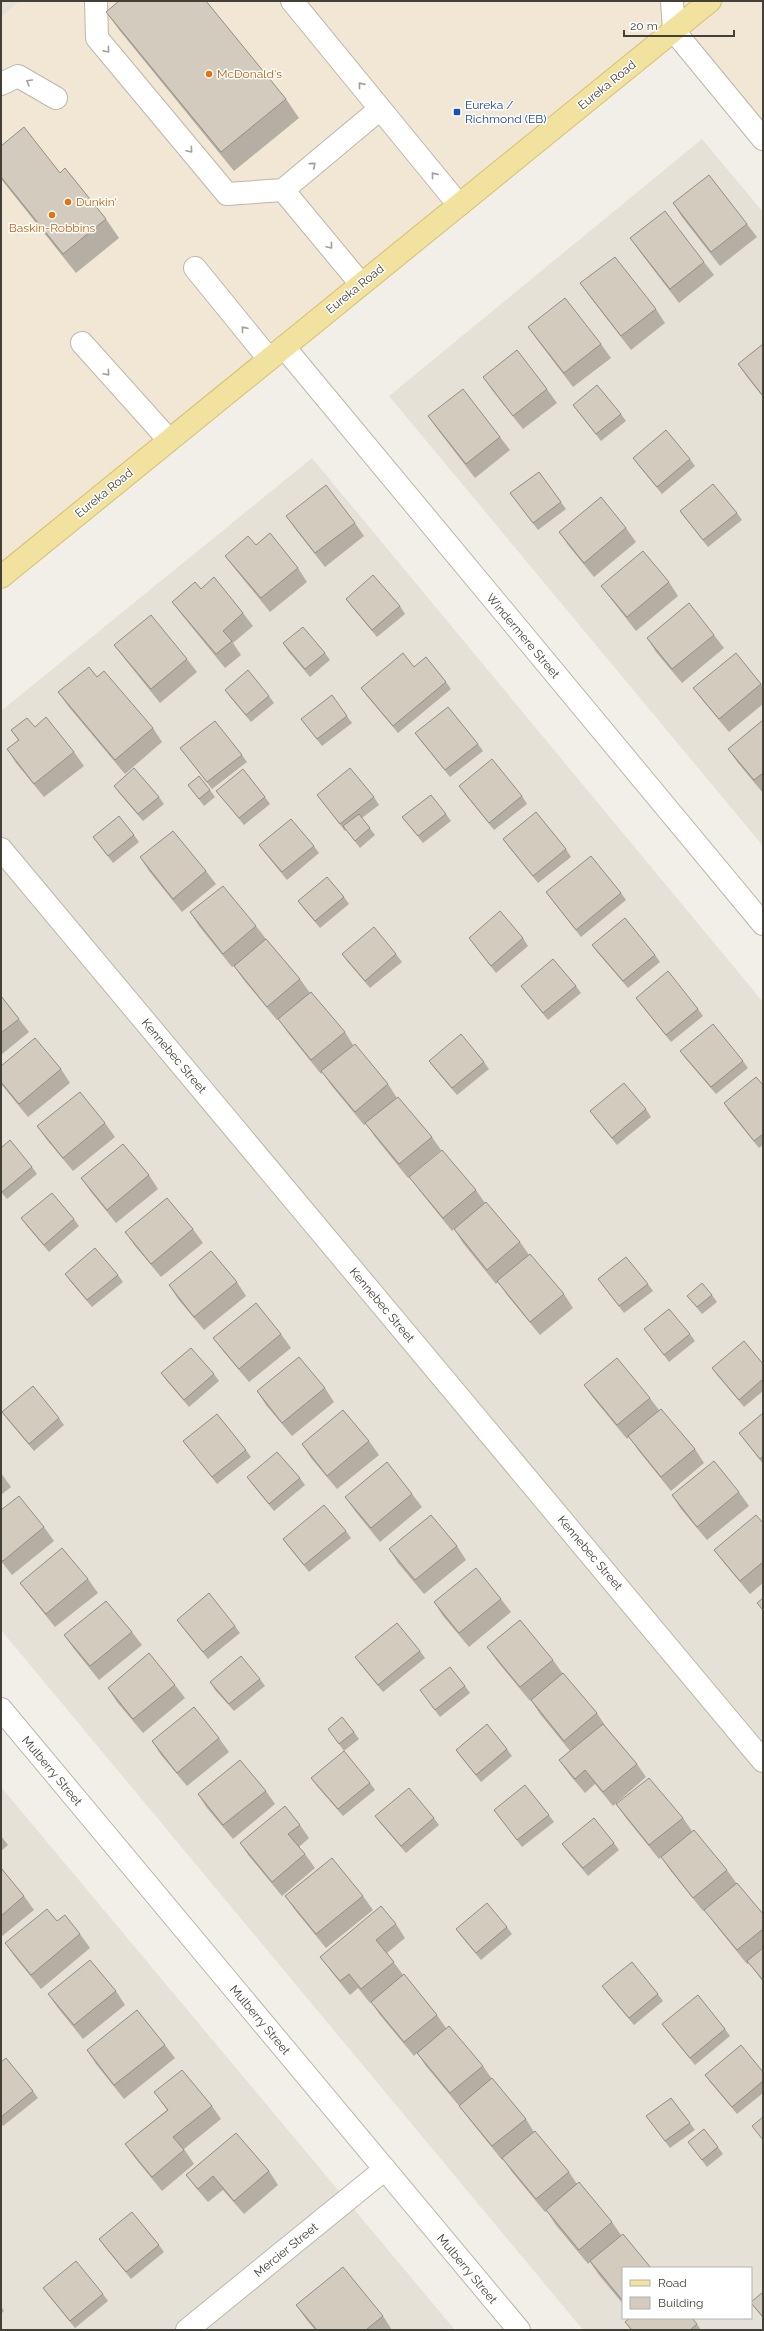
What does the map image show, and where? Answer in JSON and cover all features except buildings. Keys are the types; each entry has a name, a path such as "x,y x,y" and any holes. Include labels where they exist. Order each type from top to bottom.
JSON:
{"main road":[{"name":"Eureka Road","path":"1,578 710,1"}],"street":[{"path":"96,1 97,38 227,194 283,190 380,109"},
{"path":"292,1 459,205"},
{"path":"672,1 674,30 763,139"},
{"path":"1,84 18,76 56,98"},
{"path":"283,190 361,284"},
{"name":"Windermere Street","path":"195,268 276,353 763,924"},
{"path":"82,343 169,440"},
{"name":"Kennebec Street","path":"1,849 763,1761"},
{"name":"Mulberry Street","path":"1,1710 519,2330"},
{"name":"Mercier Street","path":"188,2330 385,2170"}],"shaded area":[{"path":"1,1 20,1 1,17"},
{"path":"20,1 763,1 763,139 675,31 1,578 1,17"},
{"path":"702,139 763,212 763,846 389,396"},
{"path":"312,458 763,1002 763,2330 583,2330 1,1630 1,711"},
{"path":"1,1787 455,2330 1,2330"}],"place":[{"name":"McDonald's","path":"209,74"},
{"name":"Eureka / Richmond (EB)","path":"457,112"},
{"name":"Dunkin'","path":"68,202"},
{"name":"Baskin-Robbins","path":"52,215"}]}
